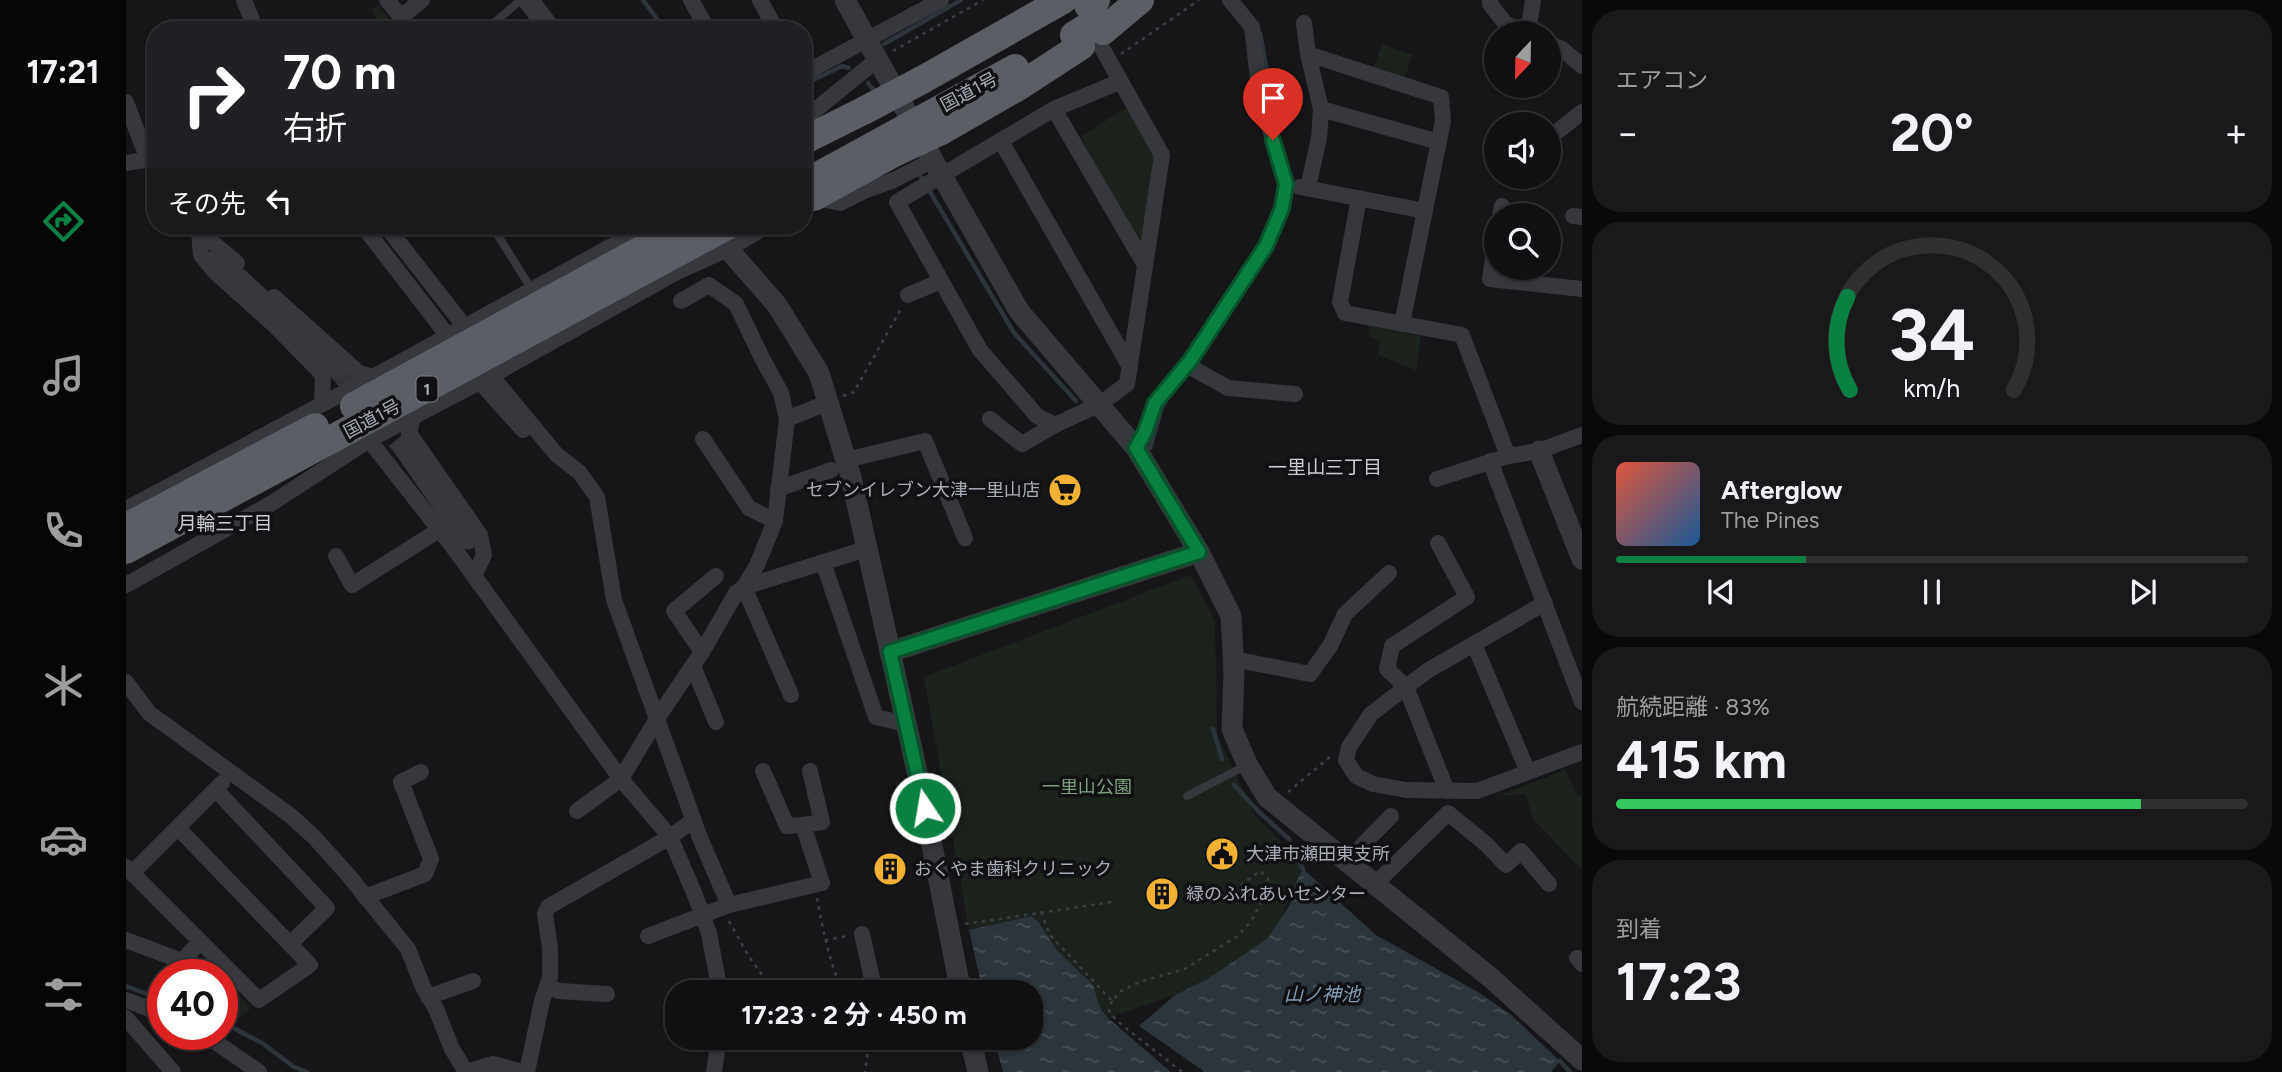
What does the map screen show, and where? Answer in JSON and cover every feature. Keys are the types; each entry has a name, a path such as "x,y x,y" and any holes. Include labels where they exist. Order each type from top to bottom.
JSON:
{"highway":[{"name":"国道1号","path":"812,192 1079,16 1134,0"},
{"path":"812,136 922,80 1079,16 1140,0"},
{"path":"812,193 941,131 1018,86 1079,16"},
{"name":"国道1号","path":"812,158 1011,59"},
{"name":"国道1号","path":"126,527 358,405 669,235"},
{"name":"国道1号","path":"126,550 728,237"}],"street":[{"path":"387,0 401,17 422,0"},
{"path":"528,0 544,21"},
{"path":"691,0 703,21"},
{"path":"760,0 771,21"},
{"path":"845,0 937,172 1019,310 1136,448 1199,552 1231,616 1232,729 1247,764 1267,797 1491,978 1582,1060"},
{"path":"1136,448 1155,403 1187,365 1266,246 1282,208 1286,184 1260,96 1252,27 1230,0"},
{"path":"1490,0 1490,4 1503,21"},
{"path":"1529,21 1533,0"},
{"path":"248,1 254,21"},
{"path":"812,69 932,2"},
{"path":"989,419 1022,444 1100,404 1127,384 1162,155 1109,62 1079,16"},
{"path":"1304,23 1321,109 1320,138 1308,188"},
{"path":"1561,49 1582,66"},
{"path":"1308,54 1441,97 1443,121 1402,324"},
{"path":"812,113 878,60"},
{"path":"1055,425 1037,416 980,350 897,202 937,172 1001,141 1054,110 1119,82"},
{"path":"126,102 147,146"},
{"path":"1321,109 1439,142"},
{"path":"1054,110 1145,265"},
{"path":"1561,129 1582,112"},
{"path":"1001,141 1130,367"},
{"path":"126,163 147,155"},
{"path":"812,196 840,203 894,180 937,172"},
{"path":"1286,184 1425,211"},
{"path":"1359,198 1340,302 1345,313 1462,335 1508,456"},
{"path":"198,235 201,255 215,272 323,375 322,403"},
{"path":"202,235 217,259 337,368"},
{"path":"205,235 359,373 373,377"},
{"path":"371,235 454,329"},
{"path":"381,235 454,329"},
{"path":"392,235 454,329"},
{"path":"126,509 632,235"},
{"path":"126,585 272,503 369,440 480,382 499,377 677,272 728,237 777,305 820,373 829,402 839,465 866,549 890,652 959,980"},
{"path":"1499,280 1582,289"},
{"path":"908,295 941,281"},
{"path":"577,811 621,779 658,717 702,652 736,593 744,586 757,565 775,521 787,419 781,393 736,303 709,285 681,301"},
{"path":"1187,365 1228,388 1295,394"},
{"path":"499,377 562,446 597,497 614,600 726,907"},
{"path":"480,382 549,459 580,472"},
{"path":"787,419 829,402"},
{"path":"413,417 409,433 480,535 484,555 474,576"},
{"path":"1437,479 1508,456 1539,451 1582,435"},
{"path":"703,439 749,508 775,521"},
{"path":"369,440 474,576 621,779 670,837 709,933 718,980"},
{"path":"778,489 839,465 925,441 965,538"},
{"path":"404,448 467,538 474,576"},
{"path":"1539,451 1582,559"},
{"path":"1490,461 1582,702"},
{"path":"336,556 352,585 439,530"},
{"path":"1438,543 1467,597 1392,646 1387,669 1406,687 1447,791"},
{"path":"744,586 866,549"},
{"path":"890,652 1199,552"},
{"path":"824,562 876,717 906,724"},
{"path":"1233,659 1310,674 1329,646 1345,614 1389,573"},
{"path":"702,652 674,611 716,576"},
{"path":"744,586 791,695"},
{"path":"1545,603 1427,671 1371,714 1349,747 1346,760 1356,776 1373,784 1406,790 1477,791 1582,752"},
{"path":"1474,644 1528,772"},
{"path":"126,666 137,684 128,688 149,713 291,816 314,837 365,897 408,949 428,997 466,1072 493,1063 527,1068 553,988"},
{"path":"693,666 716,722"},
{"path":"763,771 788,826 822,822 810,771"},
{"path":"179,829 310,965 258,1000 129,870 179,829 232,772"},
{"path":"365,897 425,874 431,859 401,782 421,772"},
{"path":"216,790 327,908 290,944"},
{"path":"1374,886 1448,813 1486,844 1506,865 1521,851 1549,884"},
{"path":"1346,862 1391,816"},
{"path":"542,1039 553,988 550,977 551,948 546,920 548,907 670,837 694,820"},
{"path":"648,936 726,907 822,883 803,825"},
{"path":"862,934 872,980"},
{"path":"126,940 182,961 199,943"},
{"path":"428,997 473,981"},
{"path":"553,988 607,994"},
{"path":"126,1000 147,1008"},
{"path":"126,1018 173,1072"},
{"path":"228,1050 260,1072"},
{"path":"714,1072 717,1050"},
{"path":"973,1050 978,1072"}],"lane":[{"path":"496,21 521,0"},
{"path":"498,235 532,290"},
{"path":"1187,796 1247,764"}],"path":[{"path":"878,60 983,0"},
{"path":"1109,62 1199,0"},
{"path":"829,402 854,392 908,295"},
{"path":"1275,803 1344,744 1349,747"},
{"path":"1182,1072 1117,1021 1109,1011 1121,991 1142,981 1185,969 1239,935 1252,920 1268,890 1268,878 1260,871 1226,895"},
{"path":"815,885 825,940 837,980"},
{"path":"948,926 1112,902"},
{"path":"726,907 748,955 766,980"},
{"path":"1041,912 1050,936 1112,1002"},
{"path":"825,940 862,934"},
{"path":"865,1050 868,1051 865,1072"}],"green space":[{"path":"378,4 391,21 377,21 372,9"},
{"path":"1382,44 1412,55 1405,77 1374,67"},
{"path":"1132,104 1162,155 1142,250 1081,137"},
{"path":"1370,326 1421,336 1416,370 1377,355 1380,342 1368,335"},
{"name":"一里山公園","path":"1191,575 1215,621 1217,734 1254,814 1289,850 1303,869 1278,924 1268,938 1209,978 1175,995 1108,1018 1100,1008 1093,985 1056,949 1038,921 1031,916 969,930 924,677"},
{"path":"1565,770 1577,796 1582,795 1580,868 1533,819 1525,794 1497,796"},
{"path":"238,995 251,1008 238,1019"}],"water":[{"name":"山ノ神池","path":"1303,869 1376,935 1478,992 1510,1014 1560,1061 1551,1072 1205,1072 1139,1026 1175,995 1209,978 1268,938 1289,906"},
{"path":"1031,916 1038,921 1056,949 1093,985 1100,1008 1108,1018 1171,1072 1003,1072 997,1050 1043,1050 1043,980 980,980 969,930"}],"waterway":[{"path":"643,0 658,21"},
{"path":"884,44 961,0"},
{"path":"1260,33 1278,131"},
{"path":"812,81 842,66 849,68"},
{"path":"868,83 875,92"},
{"path":"920,175 1014,333 1076,401"},
{"path":"1150,448 1165,402"},
{"path":"1213,729 1222,759"},
{"path":"1234,785 1289,839 1303,869"},
{"path":"126,986 147,994"},
{"path":"238,1030 262,1043 294,1067 307,1072"},
{"path":"1560,1061 1570,1072"}],"tunnel":[{"path":"337,368 404,448"}],"place":[{"name":"セブンイレブン大津一里山店","path":"1065,490"},
{"name":"大津市瀬田東支所","path":"1222,854"},
{"name":"おくやま歯科クリニック","path":"890,869"},
{"name":"緑のふれあいセンター","path":"1162,894"}],"district":[{"name":"一里山三丁目","path":"1325,467"},
{"name":"月輪三丁目","path":"225,523"}],"route":[{"path":"925,808 890,652 1199,552 1136,448 1155,403 1190,361 1266,246 1282,208 1286,184 1273,140"}]}
